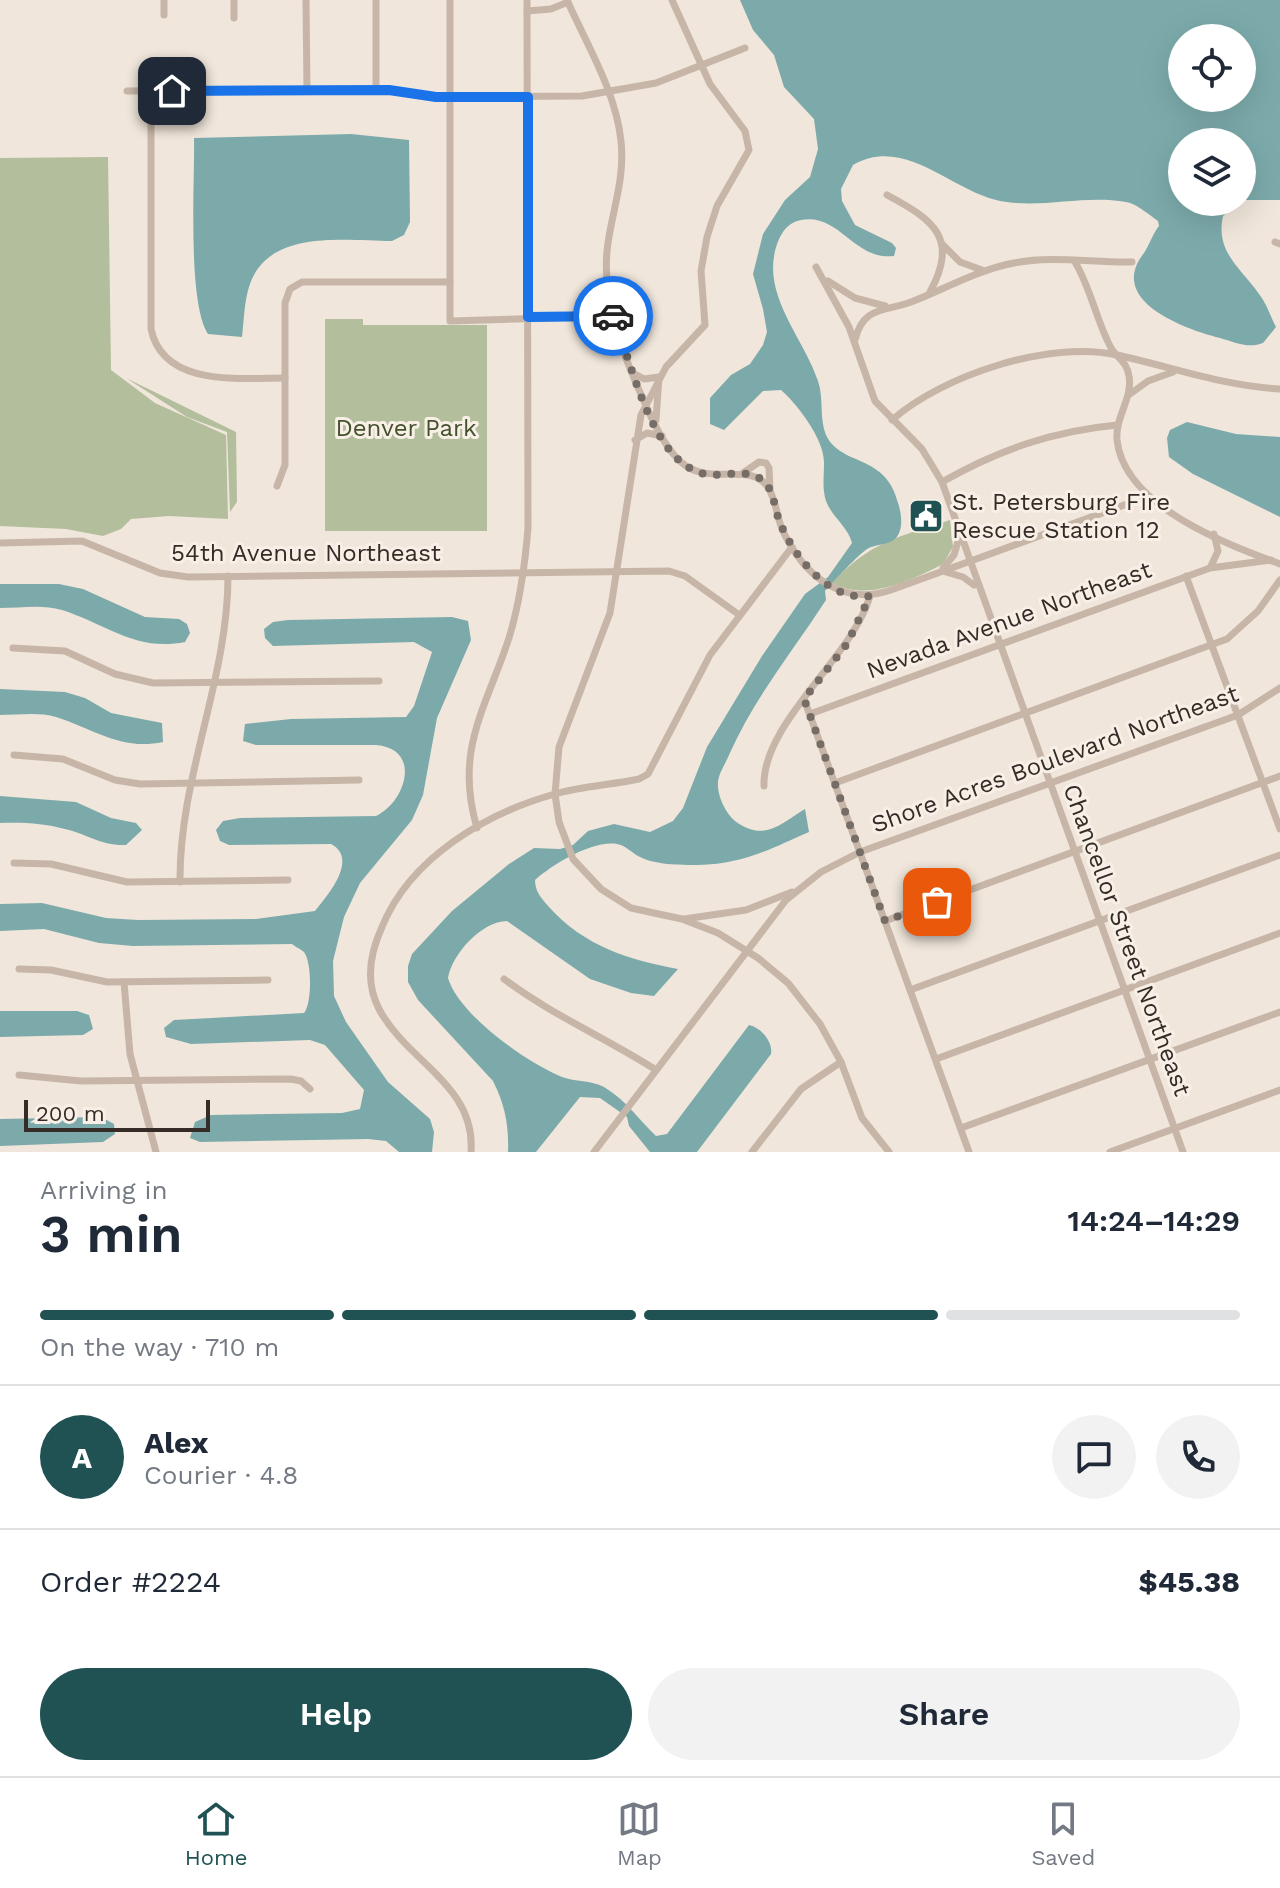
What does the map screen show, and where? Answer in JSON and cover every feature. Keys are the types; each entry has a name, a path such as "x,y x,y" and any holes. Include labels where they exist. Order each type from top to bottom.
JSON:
{"street":[{"path":"164,0 164,15"},
{"path":"234,0 234,18"},
{"path":"306,0 307,90"},
{"path":"376,0 376,90"},
{"path":"450,0 450,321 614,316"},
{"path":"477,828 468,787 471,738 509,636 524,572 528,528 527,0"},
{"path":"672,0 718,97 745,131 749,150 722,197 707,237 701,271 705,325 659,377 645,403 635,440 618,571 598,651 559,747 555,794 565,842 573,859 601,889 631,908 682,919 747,950 797,993 820,1024 841,1062 862,1118 889,1152"},
{"path":"527,11 551,9 568,1 608,93 621,137 623,163 607,254 614,316 645,403 675,455 693,470 716,476 743,473 758,477 770,489"},
{"path":"127,91 376,90 451,97 608,93 641,87 702,67 745,48"},
{"path":"151,92 151,302 154,345 172,363 208,377 285,378"},
{"path":"887,195 923,215 960,262 987,270"},
{"path":"930,292 940,272 942,243"},
{"path":"855,342 867,316 886,306 903,304 987,270 1032,260 1132,262"},
{"path":"1075,262 1115,354 1126,365 1130,394 1117,425 1121,458 1146,497 1214,534 1276,562"},
{"path":"816,267 826,280 855,298 886,306"},
{"name":"Chancellor Street Northeast","path":"826,280 855,342 875,401 922,449 942,482 967,561 1183,1152"},
{"path":"277,486 285,465 285,298 290,289 302,282 450,282"},
{"path":"892,420 944,387 1000,365 1043,355 1115,354 1216,382 1280,389"},
{"path":"632,372 644,379 659,377"},
{"path":"1130,394 1148,381 1173,372"},
{"path":"656,424 659,377"},
{"path":"942,482 983,459 1023,443 1066,432 1117,425"},
{"path":"635,440 647,433 662,436"},
{"path":"743,473 756,463 766,463 770,472 770,489 792,547 830,585 846,594 870,596 1146,497"},
{"path":"1210,568 1218,551 1214,534"},
{"path":"939,572 954,555 959,535"},
{"name":"54th Avenue Northeast","path":"0,543 82,541 160,573 228,576 618,571 680,573 738,614"},
{"path":"471,1152 470,1125 464,1106 383,1015 372,990 370,968 385,918 411,879 433,858 477,828 511,810 555,794 639,779 648,774 693,683 738,614 792,547"},
{"name":"Nevada Avenue Northeast","path":"810,714 1210,568 1276,562"},
{"path":"939,572 958,574 978,590"},
{"path":"180,882 180,832 227,621 228,576"},
{"path":"1186,576 1280,829"},
{"path":"835,783 1212,645 1236,633 1258,611 1280,580"},
{"path":"764,786 767,763 804,699 847,644 870,596"},
{"path":"13,648 65,651 139,682 379,681"},
{"name":"Shore Acres Boulevard Northeast","path":"594,1152 747,950 800,888 860,852 1238,715 1280,688"},
{"path":"804,699 969,1152"},
{"path":"14,755 63,759 125,783 359,780"},
{"path":"885,921 1280,776"},
{"path":"910,990 1280,855"},
{"path":"14,863 51,864 112,880 288,880"},
{"path":"682,919 746,910 800,888"},
{"path":"936,1059 1280,933"},
{"path":"19,969 51,970 124,982 268,980"},
{"path":"504,979 547,1010 605,1039 656,1070"},
{"path":"124,982 126,1031 156,1152"},
{"path":"961,1128 1280,1012"},
{"path":"752,1152 801,1089 841,1062"},
{"path":"19,1075 81,1081 291,1079 301,1081 310,1089"},
{"path":"1110,1152 1280,1090"}],"green space":[{"path":"108,157 111,370 155,403 226,435 228,519 169,516 131,519 121,529 103,536 66,529 0,526 0,158"},
{"name":"Denver Park","path":"325,319 363,319 363,325 487,325 487,531 325,531"},
{"path":"126,378 236,432 237,502 230,512 227,432 187,417"},
{"path":"950,520 953,547 943,564 917,577 874,590 845,588 832,583 860,558 886,542"}],"water":[{"path":"740,0 1280,0 1280,200 1256,200 1256,128 1168,128 1168,216 1223,216 1226,250 1262,298 1276,327 1263,343 1246,345 1188,328 1155,310 1142,299 1135,285 1135,270 1159,226 1158,221 1126,202 1012,203 978,194 908,160 872,158 853,165 841,189 842,201 855,225 892,243 896,248 894,256 868,252 826,223 815,220 797,221 785,229 774,258 777,294 818,381 826,435 842,452 884,476 892,487 901,518 897,537 867,549 825,591 826,600 750,714 719,776 720,798 735,821 764,831 805,809 809,832 743,859 698,865 652,861 620,845 607,844 573,855 535,880 541,898 577,932 625,956 678,969 654,996 631,993 590,979 507,921 497,922 470,940 455,959 448,978 466,1007 513,1049 567,1079 604,1087 656,1136 667,1134 749,1025 766,1036 771,1054 697,1152 650,1152 629,1126 627,1117 600,1098 580,1097 536,1152 508,1152 505,1115 493,1081 418,1000 408,982 412,954 452,911 509,864 534,848 560,849 573,845 588,831 614,824 650,832 673,821 683,808 707,747 762,656 805,594 828,577 852,543 826,501 820,444 802,414 781,390 763,391 724,430 710,424 710,398 731,375 750,364 763,345 767,332 753,274 763,234 785,200 810,177 818,149 814,119 784,87 774,55 753,30"},
{"path":"351,134 409,140 410,222 404,235 392,241 309,242 272,255 258,268 249,287 242,337 208,334 201,318 195,269 194,138"},
{"path":"1187,422 1236,434 1280,437 1280,517 1193,474 1169,457 1167,438 1170,430"},
{"path":"0,584 59,584 83,589 145,617 179,619 187,624 190,633 185,642 151,643 54,608 0,608"},
{"path":"452,617 468,621 471,640 437,718 423,795 412,820 360,883 344,917 333,961 334,996 346,1022 388,1082 430,1119 434,1132 432,1152 399,1152 386,1141 368,1139 200,1142 190,1138 195,1122 211,1115 342,1113 360,1109 364,1090 325,1045 310,1040 191,1044 166,1037 164,1028 174,1020 304,1013 310,983 304,952 292,944 133,946 99,943 44,929 0,931 0,904 42,903 106,918 138,920 256,919 315,911 333,887 342,868 339,851 331,844 229,845 220,841 216,830 223,821 240,818 376,816 395,800 401,789 404,766 400,756 391,749 376,745 256,745 243,741 245,724 291,719 406,717 414,706 432,652 414,642 273,646 265,638 264,629 273,622 288,620"},
{"path":"0,689 65,692 85,698 111,713 162,723 163,742 134,744 121,741 49,715 0,715"},
{"path":"0,796 76,802 111,818 136,823 142,830 126,845 117,845 49,825 0,823"},
{"path":"0,1011 77,1011 89,1015 93,1029 83,1035 0,1037"},
{"path":"101,1117 114,1124 115,1134 103,1142 0,1146 0,1119"}],"way so far":[{"path":"613,316 645,403 662,436 682,463 701,473 716,476 743,473 762,480 772,494 786,536 803,562 820,578 846,594 870,596 866,610 847,644 804,699 885,921 937,902"}],"place":[{"name":"St. Petersburg Fire Rescue Station 12","path":"926,516"}],"route":[{"path":"172,91 389,90 424,97 528,97 528,317 613,316"}]}
